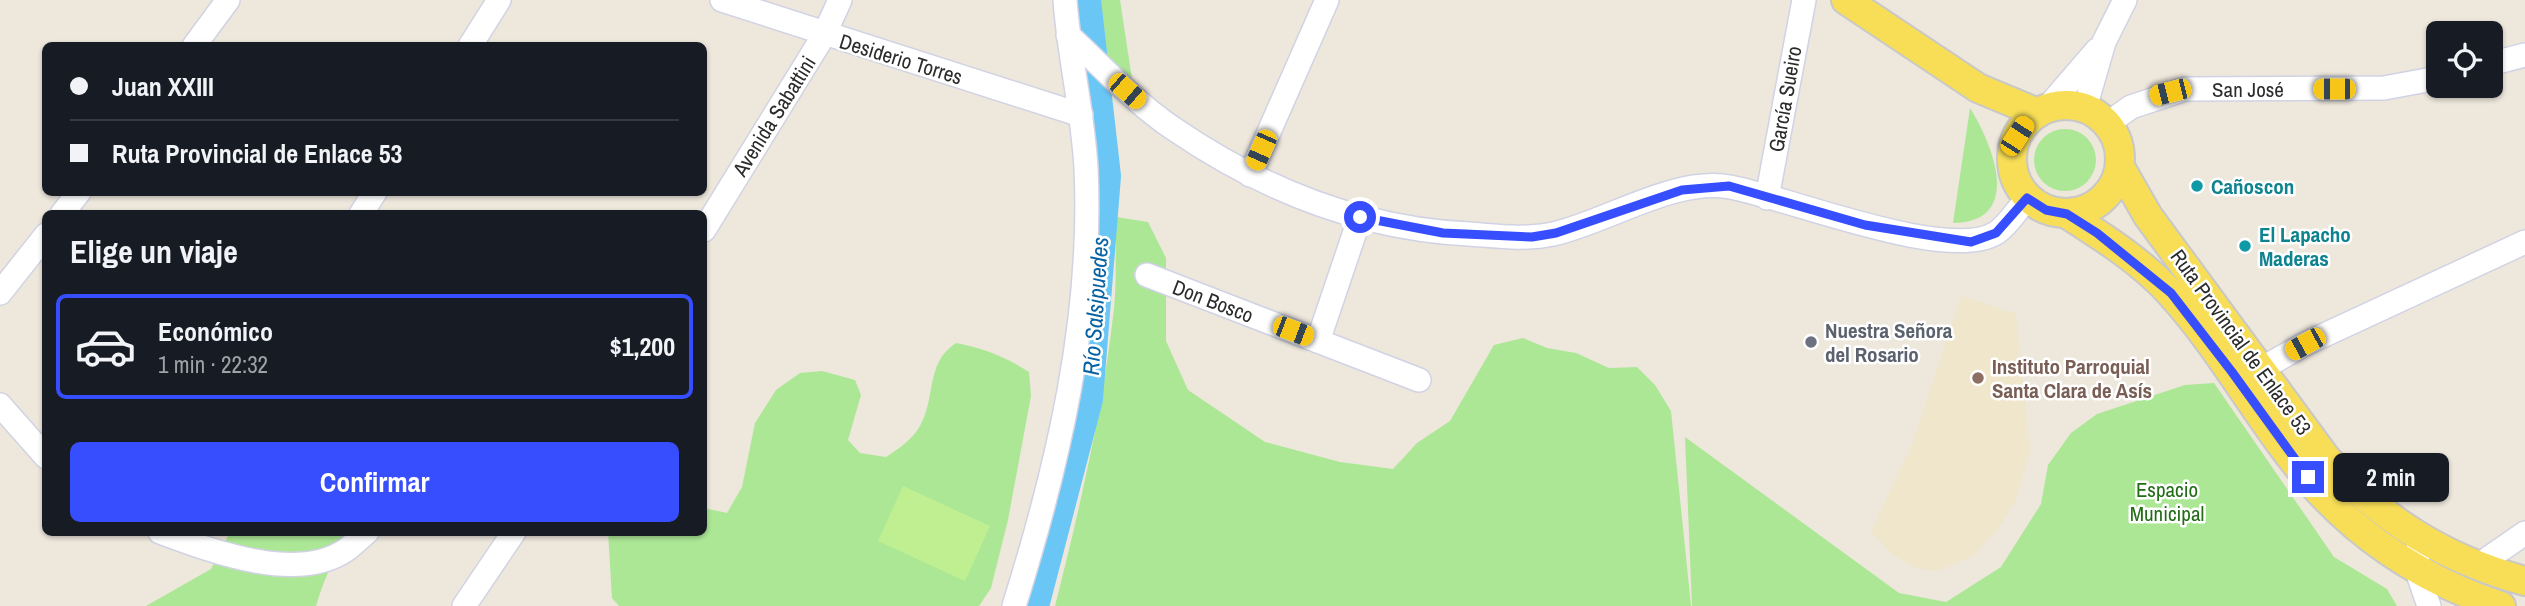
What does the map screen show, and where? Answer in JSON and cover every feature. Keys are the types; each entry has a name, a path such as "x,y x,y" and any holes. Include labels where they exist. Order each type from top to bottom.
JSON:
{"main road":[{"path":"1846,0 1978,88 2043,110 2073,105 2096,116 2115,137 2120,167 2115,181 2096,205 2067,214 2046,210 2027,198 2015,177 2012,152 1996,114 1978,88"},
{"path":"2012,152 2021,130 2043,110"},
{"name":"Ruta Provincial de Enlace 53","path":"2120,167 2148,216 2249,366 2319,491 2355,527 2417,571 2465,594 2501,606"},
{"name":"Ruta Provincial de Enlace 53","path":"2067,214 2106,239 2171,293 2249,366 2356,491 2432,546 2476,567 2525,581"}],"street":[{"path":"197,42 228,0"},
{"path":"473,42 499,0"},
{"name":"Desiderio Torres","path":"722,0 824,35 1081,115"},
{"name":"Avenida Sabattini","path":"707,225 824,35 840,0"},
{"path":"1014,606 1054,466 1078,332 1087,224 1081,115 1065,0"},
{"path":"1250,175 1327,0"},
{"name":"García Sueiro","path":"1767,198 1804,0"},
{"path":"2043,110 2104,42 2124,0"},
{"path":"1072,39 1127,91 1175,130 1250,175 1313,203 1360,217 1443,233 1532,237 1556,233 1682,190 1704,186 1729,186 1865,225 1971,242 1996,233 2027,198"},
{"path":"2096,116 2104,42"},
{"path":"2503,61 2525,55"},
{"name":"San José","path":"2096,116 2185,89 2384,88 2426,80"},
{"path":"65,210 76,196"},
{"path":"1318,341 1360,217"},
{"path":"0,293 42,240"},
{"path":"2249,366 2305,344 2525,242"},
{"name":"Don Bosco","path":"1147,275 1419,380"},
{"path":"0,405 42,452"},
{"path":"2476,567 2525,533"},
{"path":"2419,535 2417,571 2429,606"},
{"path":"171,536 229,558 289,564 344,552 362,536"},
{"path":"464,606 511,536"}],"shaded area":[{"name":"Instituto Parroquial Santa Clara de Asís","path":"1961,296 2016,314 2030,452 2015,501 1998,529 1973,556 1938,571 1915,568 1892,554 1871,532 1913,442"}],"green space":[{"path":"1077,0 1120,0 1132,79 1079,29"},
{"path":"1970,108 1987,141 1993,160 1997,179 1996,196 1989,210 1975,219 1953,223"},
{"path":"2065,129 2087,138 2096,160 2087,182 2065,191 2043,182 2034,160 2043,138"},
{"path":"1116,217 1148,222 1166,258 1166,341 1188,390 1265,442 1340,462 1393,469 1417,443 1450,421 1494,345 1523,338 1547,348 1576,353 1609,368 1637,367 1655,385 1671,411 1691,606 1055,606 1082,495 1104,383 1115,297"},
{"path":"956,343 994,354 1029,372 1031,396 1008,520 991,588 979,606 619,606 612,598 608,536 707,536 707,509 727,513 742,487 755,423 776,390 800,373 822,371 855,380 861,395 848,440 860,453 886,457 902,446 923,421 935,373 946,352"},
{"name":"Espacio Municipal","path":"2214,383 2334,557 2387,589 2397,606 1692,606 1685,437 1899,593 1946,602 2001,567 2041,504 2048,465 2071,433 2097,414 2185,385"},
{"path":"903,486 990,526 965,581 878,541"},
{"path":"228,536 352,536 331,566 316,606 146,606 211,569"}],"waterway":[{"name":"Río Salsipuedes","path":"1033,606 1087,399 1105,176 1085,0"}],"place":[{"name":"Cañoscon","path":"2197,186"},
{"name":"El Lapacho Maderas","path":"2245,246"},
{"name":"Nuestra Señora del Rosario","path":"1811,342"},
{"name":"Instituto Parroquial Santa Clara de Asís","path":"1978,378"}],"route":[{"path":"1360,217 1443,233 1532,237 1556,233 1682,190 1704,186 1729,186 1865,225 1971,242 1996,233 2027,198 2046,210 2067,214 2097,233 2171,293 2308,477"}]}
